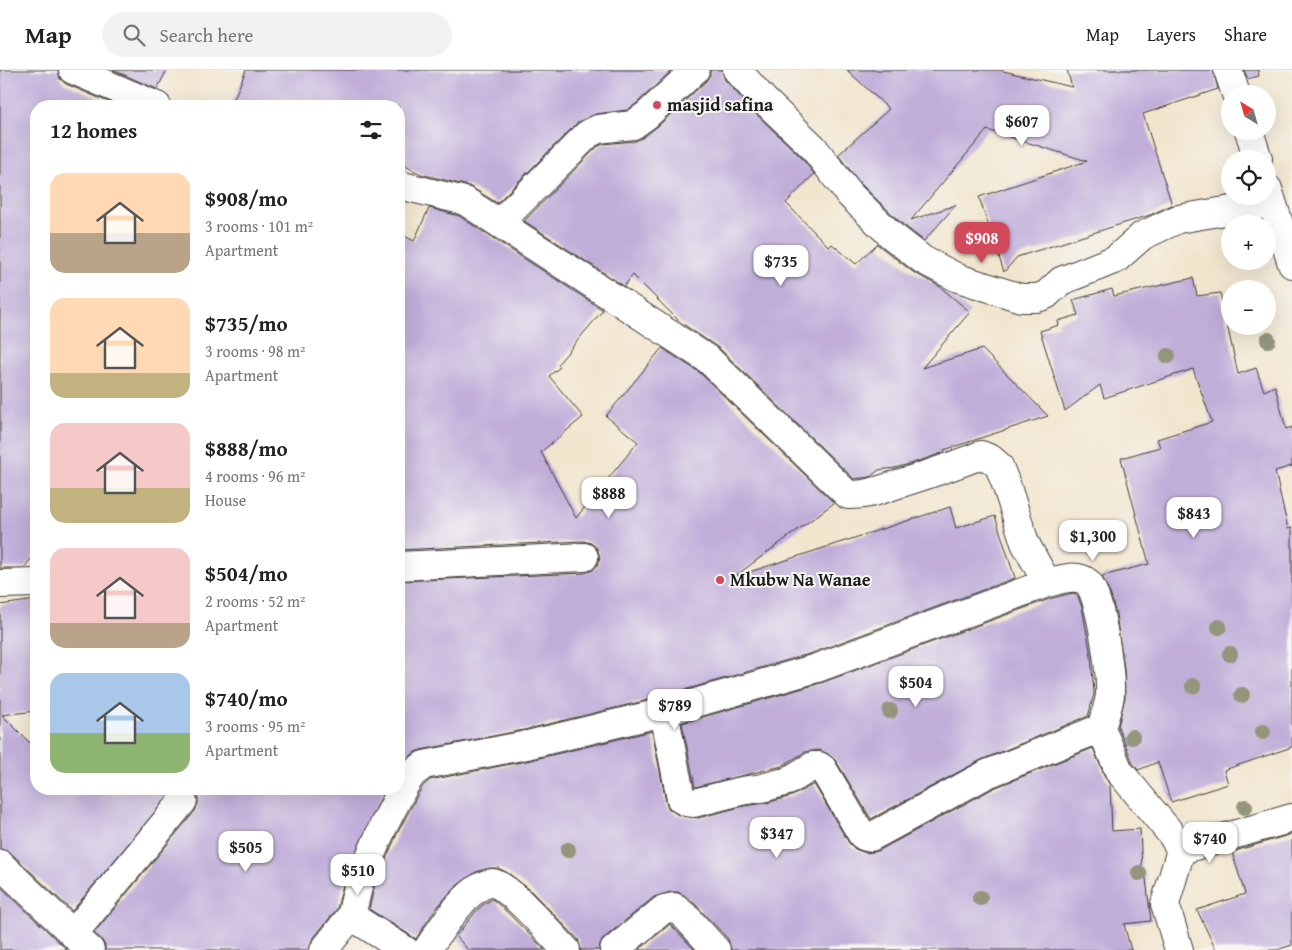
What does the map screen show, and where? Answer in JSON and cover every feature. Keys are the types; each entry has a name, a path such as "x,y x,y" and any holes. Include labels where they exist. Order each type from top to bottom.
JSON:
{"street":[{"path":"73,70 143,100"},
{"path":"499,223 588,134 598,128 633,126 695,70"},
{"path":"737,70 764,100 813,147 849,194 891,235 923,260 958,278 1021,298 1037,298 1046,295 1061,280 1116,259 1142,236 1178,219 1234,205"},
{"path":"1228,70 1233,85"},
{"path":"405,186 465,201 709,360 848,494 860,496 981,455 991,459 999,466 1025,543 1046,583"},
{"path":"1273,205 1292,264"},
{"path":"405,566 584,557"},
{"path":"405,784 412,774 424,765 664,712 817,668 1046,583 1076,577 1087,582 1094,593 1108,656 1110,696 1101,728 1119,771 1172,835 1181,850 1165,904 1179,950"},
{"path":"0,584 30,583"},
{"path":"664,712 681,799 694,803 741,791 762,788 788,781 813,766 819,766 823,769 862,835 866,837 871,837 987,774 1101,728"},
{"path":"324,950 352,916 360,879 399,795"},
{"path":"0,864 82,942 183,801"},
{"path":"1181,850 1292,818"},
{"path":"427,950 456,909 474,892 486,884 494,882 518,900 566,950"},
{"path":"614,950 664,909 674,907 685,916 716,950"},
{"path":"352,916 405,950"}],"building":[{"path":"0,70 58,70 60,79 66,84 104,100 30,100 30,560 24,568 0,568"},
{"path":"113,70 167,70 157,89"},
{"path":"246,70 672,70 627,110 596,114 577,123 497,203 469,186 421,174 405,166 405,100 234,100"},
{"path":"710,70 722,70 725,80 753,111 801,157 814,174 786,203 829,247 832,244 856,264 877,244 913,272 939,286 970,312 922,368 982,349 1048,416 944,450 945,452 916,462 879,470 870,477 854,479 720,349 680,322 633,275 624,286 524,221 597,147 603,144 635,141 642,138 658,126 706,81 710,75"},
{"path":"847,70 999,70 1072,87 1067,70 1213,70 1218,89 1143,114 1172,205 1150,215 1017,257 1004,272 979,197 1087,161 987,130 911,220 956,205 924,241 901,223 861,184 838,155 889,109"},
{"path":"1244,70 1258,70 1259,76 1248,79"},
{"path":"429,208 459,216 603,310 558,364 560,367 549,376 583,417 541,452 576,518 638,442 606,416 662,348 699,372 834,503 734,577 950,507 956,528 995,516 1015,578 812,653 660,697 524,730 421,750 415,752 405,761 405,581 585,573 593,570 598,564 600,557 597,548 591,543 583,541 405,550 405,236 414,241"},
{"path":"1193,278 1197,296 1220,293 1221,335 1229,335 1238,374 1256,368 1264,391 1275,386 1286,429 1292,427 1292,466 1275,471 1288,529 1292,528 1292,747 1224,770 1228,784 1171,802 1158,762 1138,770 1133,763 1118,727 1125,697 1124,669 1116,614 1111,596 1102,576 1149,564 1121,458 1160,447 1157,439 1212,422 1193,369 1104,398 1100,385 1065,411 1040,331 1059,325 1058,321 1078,315 1073,300 1112,289 1114,296"},
{"path":"1073,593 1078,597 1082,607 1091,656 1094,694 1088,716 981,760 871,819 836,761 820,750 805,752 782,766 695,787 682,723 821,683 1052,598"},
{"path":"30,601 30,712 2,715 30,743 30,795 169,795 72,911 11,853 0,849 0,605"},
{"path":"652,731 666,802 668,808 678,815 698,818 744,806 766,803 792,796 814,784 849,843 855,849 866,853 878,851 994,788 1093,748 1110,785 1112,831 1140,829 1142,870 1145,870 1151,921 1124,924 1131,950 731,950 728,939 696,905 684,895 671,892 654,897 604,938 599,950 581,950 578,939 529,889 498,868 476,872 454,888 434,911 416,939 369,909 375,884 397,834 418,794 430,780 531,760"},
{"path":"382,795 346,873 337,909 312,940 309,950 105,950 105,945 94,933 195,811 198,796"},
{"path":"1292,834 1292,945 1277,950 1216,950 1197,910 1245,894 1232,852"},
{"path":"0,886 63,946 67,950 0,950"},
{"path":"492,899 545,950 468,950 456,936 476,911"},
{"path":"670,924 695,950 639,950"}],"place":[{"name":"masjid safina","path":"657,105"},
{"name":"Mkubw Na Wanae","path":"720,580"}]}
